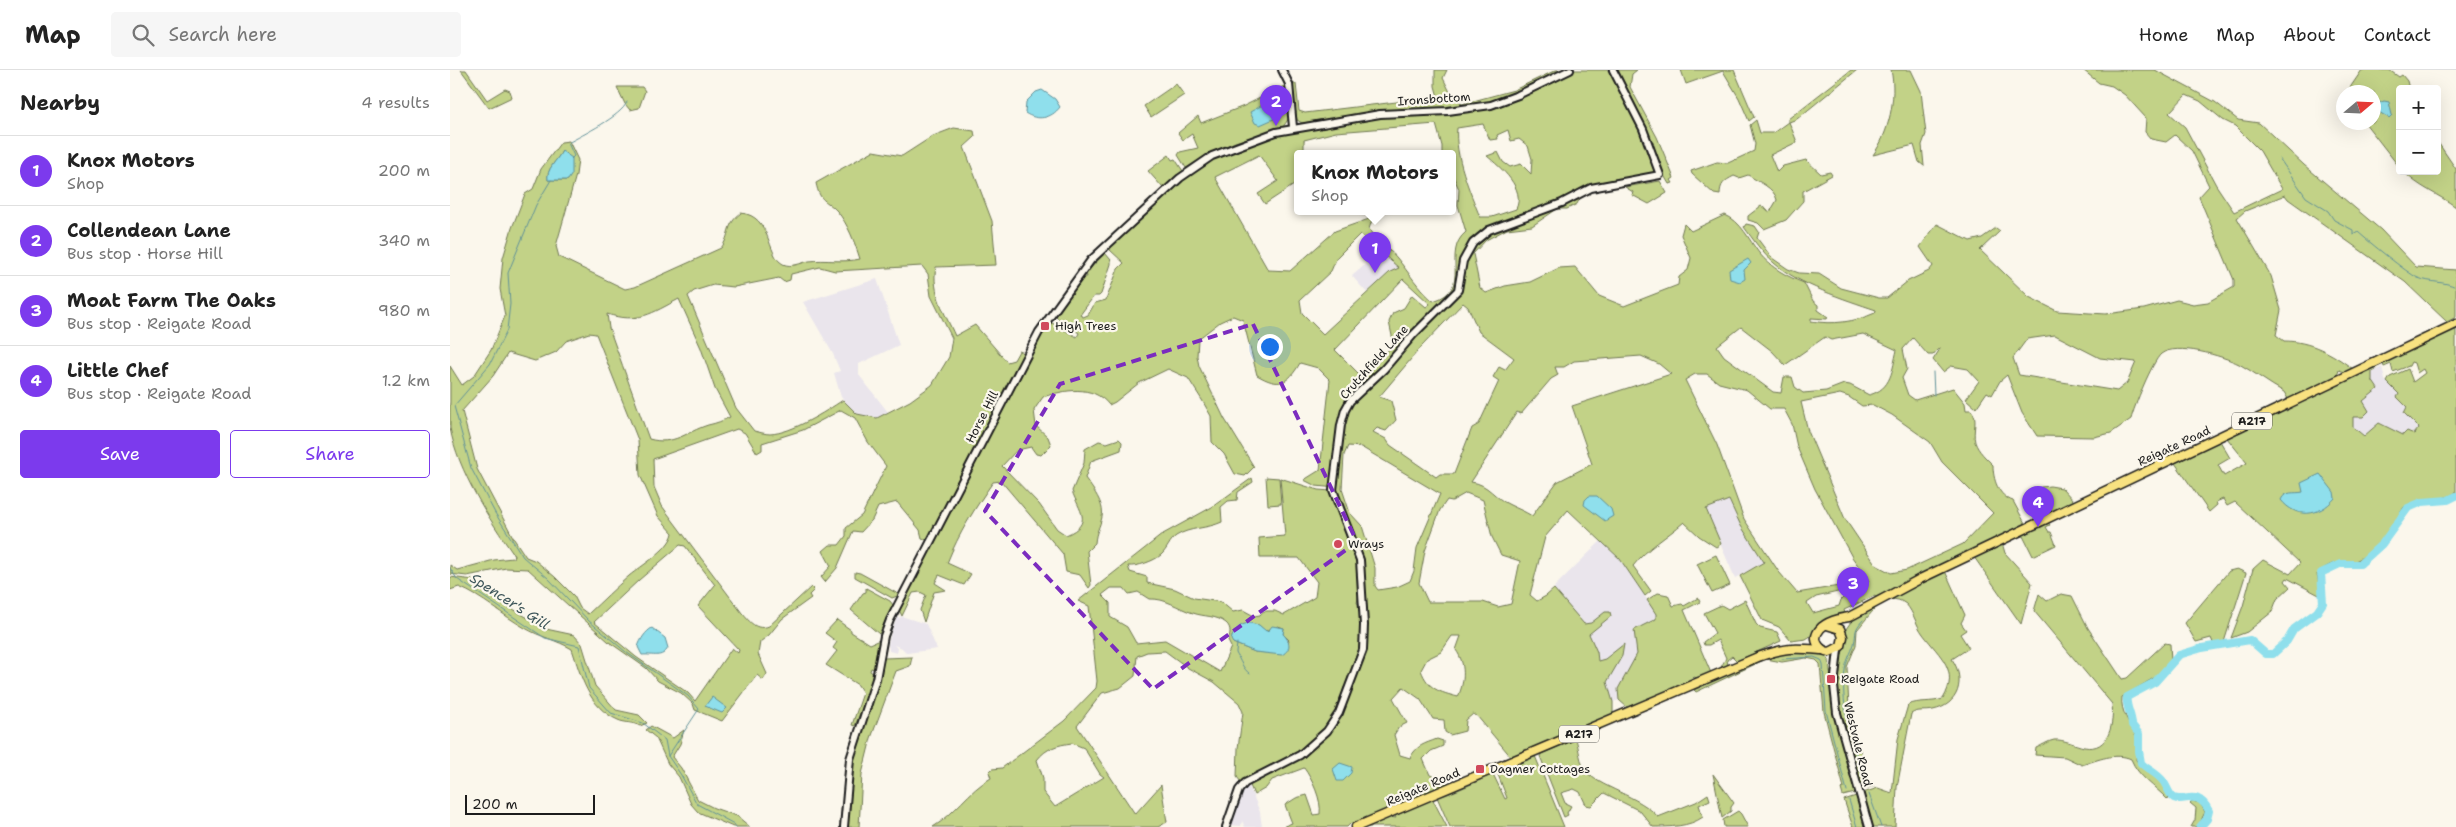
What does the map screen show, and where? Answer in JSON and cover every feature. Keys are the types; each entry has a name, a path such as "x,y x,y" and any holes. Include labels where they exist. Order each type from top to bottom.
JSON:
{"main road":[{"name":"Reigate Road","path":"1827,625 1840,618 1849,617 1924,577 2456,324"},
{"path":"1842,633 1836,626 1827,625 1819,629 1816,638 1824,651 1838,650 1843,642 1842,633 1849,617"},
{"name":"Reigate Road","path":"1804,647 1816,638"},
{"name":"Reigate Road","path":"1356,827 1758,657 1786,648 1804,647 1824,651"}],"street":[{"path":"1282,70 1289,84 1293,127"},
{"name":"Ironsbottom","path":"1293,127 1380,114 1476,108 1503,101 1570,70"},
{"name":"Crutchfield Lane","path":"1226,827 1239,790 1245,783 1300,756 1331,726 1342,707 1363,650 1364,625 1360,560 1334,490 1341,426 1345,410 1350,401 1384,370 1412,335 1458,290 1463,261 1473,243 1488,230 1562,203 1591,188 1660,175 1643,129 1613,70"},
{"name":"Horse Hill","path":"844,827 850,758 876,679 884,636 890,620 1039,332 1091,260 1180,178 1202,162 1234,146 1293,127"},
{"name":"Westvale Road","path":"1838,650 1834,664 1837,713 1869,827"},
{"path":"1824,651 1834,664"}],"highlighted area":[{"path":"1253,324 1357,542 1153,689 985,511 1060,384"}],"shaded area":[{"path":"1371,243 1399,268 1390,272 1367,293 1352,276 1366,264 1363,260 1367,256 1363,251"},
{"path":"877,279 899,345 859,364 859,375 888,412 877,418 857,414 841,397 834,373 840,371 833,354 803,302"},
{"path":"2382,367 2385,380 2399,394 2438,457 2379,423 2364,436 2352,427 2353,414 2372,372"},
{"path":"1729,500 1741,526 1764,562 1735,578 1705,509"},
{"path":"1601,541 1620,559 1656,614 1656,620 1641,650 1622,704 1619,700 1613,702 1613,714 1554,589"},
{"path":"901,616 926,624 937,649 907,653 902,648 894,645 898,649 897,653 889,651 888,644 891,632 897,617 900,618"},
{"path":"1249,786 1260,812 1262,827 1245,827 1242,821 1241,826 1230,825 1242,790"}],"green space":[{"path":"461,70 466,70 487,100 505,89 510,91 512,97 489,108"},
{"path":"1435,70 1447,70 1443,78 1450,92 1462,104 1514,90 1556,70 1637,70 1632,74 1630,87 1657,137 1674,178 1671,180 1673,183 1669,184 1662,172 1612,183 1613,187 1592,190 1581,196 1577,204 1567,209 1557,209 1532,226 1507,229 1486,240 1473,254 1480,288 1486,293 1505,286 1530,282 1559,268 1575,267 1599,296 1624,306 1678,285 1679,277 1688,270 1691,258 1681,235 1684,224 1691,231 1725,215 1740,226 1759,253 1774,268 1804,283 1813,301 1818,305 1818,310 1828,317 1827,319 1811,318 1811,321 1836,323 1852,321 1875,313 1876,310 1822,291 1784,271 1762,250 1744,227 1746,224 1755,226 1759,232 1757,238 1772,258 1788,269 1799,273 1819,274 1841,288 1879,298 1887,298 1908,281 1929,271 1933,266 1920,247 1937,224 1970,241 1982,238 1996,228 2000,231 1980,250 2029,297 2057,311 2106,314 2144,309 2177,300 2193,304 2208,302 2234,287 2234,280 2199,197 2209,186 2192,151 2175,135 2166,142 2151,139 2145,132 2146,118 2125,95 2112,86 2099,83 2083,70 2155,70 2215,102 2238,120 2259,123 2304,165 2381,230 2416,267 2456,270 2456,317 2447,322 2405,282 2285,195 2245,211 2237,218 2271,276 2281,310 2276,335 2284,341 2303,343 2320,349 2353,369 2345,372 2339,370 2337,376 2288,399 2284,392 2245,367 2232,361 2211,354 2177,349 2161,354 2157,359 2139,395 2131,419 2111,433 2094,437 2037,436 2022,413 2007,375 2000,381 1992,395 1987,392 1976,408 1966,399 1979,381 1968,369 1951,366 1943,372 1933,360 1940,349 1933,355 1928,355 1913,338 1903,349 1907,369 1902,378 1908,395 1915,400 1953,388 1965,403 1966,410 1971,410 1975,417 1975,442 1980,451 1993,465 1997,486 2008,499 2013,501 2026,525 1876,597 1874,596 1844,610 1845,613 1806,639 1791,641 1779,627 1762,620 1740,576 1764,562 1741,526 1729,500 1706,509 1721,544 1716,547 1699,536 1684,522 1651,548 1633,566 1651,591 1645,596 1620,559 1568,510 1545,537 1530,595 1537,601 1554,589 1584,624 1591,623 1605,612 1610,612 1611,616 1589,634 1597,652 1598,661 1605,659 1624,644 1622,656 1607,682 1613,702 1613,714 1512,758 1477,716 1473,714 1466,720 1465,731 1450,735 1445,732 1444,720 1433,719 1420,699 1403,687 1393,698 1407,723 1399,727 1394,735 1400,755 1410,758 1415,750 1421,746 1437,739 1443,741 1443,746 1431,751 1423,759 1430,775 1449,783 1355,824 1351,823 1347,827 1282,827 1292,823 1285,805 1296,798 1307,795 1314,815 1320,814 1316,790 1304,768 1272,780 1266,788 1254,795 1249,783 1315,743 1334,728 1364,652 1366,652 1367,626 1363,601 1363,570 1336,488 1316,486 1304,480 1320,470 1330,380 1318,368 1300,363 1291,376 1282,382 1271,382 1257,375 1243,320 1233,316 1220,322 1198,339 1197,356 1199,366 1224,418 1254,467 1245,476 1235,474 1224,454 1212,442 1211,416 1188,378 1168,369 1139,383 1109,405 1102,398 1087,391 1060,392 1043,397 1034,410 1036,426 1048,437 1051,445 1041,455 1036,454 1031,447 1017,450 1002,466 1039,504 1057,529 1066,535 1080,526 1082,521 1081,511 1072,491 1084,463 1085,449 1099,441 1107,443 1119,439 1122,442 1121,450 1091,461 1085,478 1102,507 1095,543 1087,551 1091,585 1089,588 1080,575 1066,572 1063,554 1001,481 993,482 980,501 962,531 947,563 971,574 964,585 939,575 935,583 946,590 934,592 924,622 920,610 926,595 920,592 913,593 902,616 899,610 934,543 922,538 920,530 897,502 878,507 872,520 861,532 853,531 837,568 825,582 821,577 831,566 823,551 830,545 839,545 846,536 846,528 862,515 886,466 868,442 855,418 841,410 803,430 762,443 762,450 757,453 745,433 737,429 653,459 654,487 662,506 742,613 751,622 760,627 769,626 811,587 814,590 809,595 811,598 782,619 769,635 760,642 758,654 767,674 763,680 757,675 722,721 695,710 693,704 681,693 658,681 646,668 609,642 528,569 506,568 467,576 450,574 450,565 457,570 494,560 513,558 514,555 467,478 454,444 450,428 450,366 462,385 474,376 491,350 505,316 500,289 503,258 512,228 525,194 533,189 541,169 561,142 569,141 578,160 576,175 556,246 559,257 625,289 635,287 721,248 730,226 741,213 751,216 758,221 774,253 783,264 793,265 809,261 860,259 845,222 837,211 819,194 816,183 873,151 902,156 933,136 954,128 974,131 975,137 964,147 992,221 996,265 936,267 935,285 940,302 955,336 975,325 1007,362 1014,360 1019,351 1030,355 1048,324 1052,323 1077,337 1079,333 1056,317 1058,311 1083,277 1087,277 1086,273 1105,253 1111,260 1111,264 1101,294 1094,296 1080,315 1083,317 1088,315 1095,303 1106,300 1118,269 1124,263 1110,250 1110,246 1189,174 1225,153 1246,145 1290,131 1353,116 1302,123 1297,120 1291,84 1296,84 1299,111 1305,113 1438,97 1435,86","holes":["2186,95 2200,101 2223,120 2235,126 2260,151 2282,189 2234,212 2216,185 2185,127 2169,113","1483,124 1490,140 1498,139 1497,135 1508,130 1511,141 1519,139 1528,146 1532,159 1531,174 1521,164 1510,167 1503,162 1498,152 1487,156 1505,173 1515,186 1518,194 1516,209 1492,217 1480,217 1460,161 1457,128","562,151 568,180 548,180 550,169","1360,234 1399,268 1390,272 1323,334 1302,313 1300,300 1331,271 1337,257","922,266 928,274 931,296 952,338 949,357 932,385 910,401 877,418 857,414 843,400 808,421 788,430 770,434 754,431 736,408 688,296 694,291 713,285 734,287 779,278 784,282 790,280 791,274 820,267 835,271","1403,279 1430,304 1426,307 1412,295 1404,308 1393,313 1389,322 1394,345 1360,375 1335,350","679,299 701,348 715,389 730,417 680,437 658,441 649,439 609,328 607,314 628,318 644,316","1463,303 1468,307 1479,332 1514,358 1505,370 1499,367 1493,377 1499,381 1479,424 1472,428 1454,474 1440,474 1436,477 1390,445 1386,439 1373,432 1377,428 1386,431 1396,420 1391,401 1379,397 1422,346","1741,327 1772,351 1785,365 1825,337 1831,340 1863,334 1897,350 1887,383 1877,392 1869,395 1850,385 1844,384 1826,391 1803,393 1795,387 1792,377 1784,377 1781,393 1773,392 1724,356 1717,346","589,333 596,334 638,440 640,475 658,516 673,533 671,539 661,551 629,576 588,614 580,608 574,596 555,577 536,561 526,557 514,539 477,469 462,411 493,376 508,353 535,361 556,352 566,341","2055,335 2100,358 2136,362 2127,383 2117,391 2019,375 2013,358 2027,339","1641,356 1659,364 1671,374 1572,406 1592,464 1557,482 1532,516 1504,502 1482,485 1471,482 1517,412 1521,414 1551,379 1558,375 1555,367 1564,367 1574,361","1695,374 1707,374 1719,383 1747,390 1770,409 1784,409 1792,424 1797,447 1815,489 1852,557 1869,581 1797,593 1779,572 1744,519 1717,445 1685,380","1840,394 1849,397 1862,406 1873,405 1892,415 1930,442 1942,462 1993,513 1963,544 1907,570 1891,573 1876,565 1845,519 1808,431 1801,402","1348,446 1361,447 1440,494 1417,548 1414,571 1410,581 1397,587 1378,590 1375,586 1375,568 1362,526 1350,513 1342,489 1344,455","1466,493 1483,500 1492,537 1501,555 1520,561 1511,604 1498,607 1483,602 1428,602 1419,583 1425,551 1440,510 1447,500 1452,501","680,545 685,546 715,585 698,606 739,650 738,653 732,648 695,701 688,693 636,657 594,622","1842,591 1844,597 1839,606 1813,613 1807,603 1816,597","1452,636 1461,636 1456,650 1463,667 1462,685 1458,697 1435,689 1427,682 1421,670 1427,659 1441,652"]},
{"path":"1681,70 1734,70 1754,117 1749,121 1739,98 1723,71 1686,84"},
{"path":"1851,70 1857,70 1797,119 1789,122 1797,142 1770,155 1777,172 1783,166 1806,160 1821,174 1830,172 1832,175 1803,191 1803,201 1786,220 1764,229 1758,223 1748,220 1748,216 1761,206 1770,212 1777,200 1769,188 1748,175 1739,178 1734,176 1723,183 1720,195 1714,194 1692,174 1691,171 1717,162 1728,163 1754,151 1755,144 1750,125 1756,120 1760,133 1773,133"},
{"path":"1891,70 1911,70 1921,91 1926,134 1922,145 1924,166 1919,162 1914,145 1873,155 1879,146 1890,114 1893,92"},
{"path":"2362,70 2389,70 2399,77 2402,75 2407,81 2408,85 2396,85 2396,163 2370,130 2381,130 2381,85 2352,85"},
{"path":"1176,84 1184,95 1151,117 1144,106"},
{"path":"1286,85 1289,118 1283,127 1235,142 1209,154 1186,168 1178,155 1180,152 1198,148 1192,134 1183,140 1178,133 1198,116 1201,123 1244,106"},
{"path":"617,87 642,87 645,91 639,108 630,110"},
{"path":"2441,147 2456,169 2456,207 2422,186 2407,175 2441,175"},
{"path":"1169,155 1172,160 1175,159 1183,171 1163,188 1148,171"},
{"path":"1660,181 1667,193 1649,204 1632,195 1633,192 1625,187"},
{"path":"2456,328 2456,492 2450,496 2404,507 2383,538 2363,557 2351,562 2330,565 2322,570 2317,574 2321,596 2287,578 2285,581 2290,587 2277,599 2272,612 2247,632 2231,638 2243,606 2253,569 2263,560 2290,574 2300,563 2235,502 2227,506 2223,499 2216,502 2217,505 2209,512 2175,463 2220,441 2230,458 2218,465 2224,476 2247,463 2227,438 2283,410 2287,411 2291,406 2374,367 2376,370 2372,372 2372,380 2378,389 2363,401 2369,411 2363,417 2353,417 2353,427 2364,436 2379,423 2403,435 2407,431 2414,434 2419,428 2404,413 2407,407 2397,397 2399,394 2387,382 2390,377 2408,369 2413,382 2425,373 2423,369 2417,373 2414,363 2411,362 2409,366 2393,372 2391,364 2384,367 2383,363"},
{"path":"1266,477 1279,478 1281,504 1268,505"},
{"path":"1252,478 1253,482 1238,492 1237,500 1228,501 1221,507 1222,522 1181,533 1172,540 1158,557 1141,565 1128,566 1130,572 1147,577 1147,583 1175,589 1194,598 1221,602 1233,612 1243,610 1254,616 1260,615 1263,611 1275,611 1284,615 1315,597 1317,582 1299,558 1260,558 1259,538 1285,536 1280,478 1318,490 1331,491 1333,503 1358,564 1360,576 1357,603 1359,604 1362,645 1348,683 1344,687 1338,711 1327,729 1296,754 1241,782 1237,777 1238,748 1243,712 1239,703 1214,682 1188,668 1165,651 1147,652 1137,656 1135,676 1120,688 1102,693 1077,726 1135,814 1161,785 1167,822 1158,827 933,827 948,816 975,789 991,778 989,772 992,769 1002,768 1064,721 1096,688 1097,681 1089,606 1078,601 1163,534 1212,507","holes":["1111,588 1124,588 1129,594 1138,592 1149,599 1166,602 1193,613 1214,617 1226,623 1230,629 1228,641 1231,647 1220,672 1165,640 1136,643 1127,627 1110,617 1110,603 1102,595","1259,625 1265,631 1278,626 1284,628 1283,634 1289,640 1282,654 1255,652 1233,643 1232,636","1072,743 1084,748 1100,774 1104,777 1055,807 1043,792 1043,778 1037,760 1048,750"]},
{"path":"2041,487 2062,488 2074,501 2049,513 2034,492"},
{"path":"2048,522 2050,525 2046,527 2051,532 2056,545 2033,556 2022,534"},
{"path":"2002,543 2005,553 2032,583 2021,624 1974,557"},
{"path":"1716,555 1730,585 1712,593 1697,564"},
{"path":"2237,569 2246,573 2224,642 2214,645 2211,638 2196,642 2185,623 2229,571"},
{"path":"1945,571 1965,615 1961,623 1966,630 1960,634 1969,648 1952,659 1959,675 1958,690 1949,703 1942,707 1911,714 1897,787 1895,827 1872,827 1862,796 1863,793 1878,788 1892,793 1898,739 1908,705 1943,699 1948,689 1949,672 1946,664 1921,630 1909,608 1898,600 1884,602 1878,606 1857,630 1856,645 1847,667 1849,709 1869,783 1874,786 1862,789 1852,767 1839,695 1838,670 1846,640 1846,629 1864,610 1877,602"},
{"path":"855,572 900,595 892,598 855,577"},
{"path":"450,577 474,580 507,601 513,609 546,629 574,635 582,644 595,686 616,710 639,715 647,723 640,726 620,721 608,714 599,707 587,690 572,649 525,628 468,591 459,587 450,590"},
{"path":"866,588 890,601 893,605 879,634 851,610 863,593 866,592"},
{"path":"1658,593 1668,595 1673,606 1682,604 1684,606 1698,598 1700,602 1684,610 1711,673 1697,678 1694,677 1690,681 1628,708 1619,700 1618,689 1637,654 1634,630 1656,619 1656,614 1647,600"},
{"path":"2039,594 2047,601 2061,594 2072,596 2088,628 2122,679 2127,678 2165,643 2170,644 2171,661 2157,676 2122,697 2122,707 2136,738 2136,760 2142,767 2159,778 2170,795 2168,800 2142,776 2131,759 2119,756 2100,759 2082,765 2065,757 2035,755 2036,748 2054,740 2065,741 2084,747 2100,745 2108,734 2112,719 2112,704 2034,611"},
{"path":"1745,600 1756,624 1760,628 1777,632 1781,641 1737,661 1732,656 1727,660 1728,665 1720,669 1726,658 1718,640 1709,645 1704,645 1703,642 1715,633 1704,613 1721,605 1728,609"},
{"path":"837,620 870,644 882,639 876,670 871,668 870,671 875,675 855,726 852,725 863,693 858,685 826,665 837,651 833,648 837,642 825,633"},
{"path":"1794,650 1823,653 1829,660 1835,719 1855,793 1843,796 1841,789 1844,788 1824,712 1820,664 1816,660 1806,658 1782,662 1766,659 1696,692 1694,690 1756,660"},
{"path":"912,657 910,666 896,671 871,738 862,774 859,827 847,827 854,756 884,658"},
{"path":"651,726 673,738 684,730 680,744 672,757 681,768 698,800 737,816 750,827 733,827 698,812 691,804 679,777 668,764 656,738 646,730"},
{"path":"1576,739 1583,767 1599,782 1641,803 1658,817 1696,802 1708,794 1710,800 1699,805 1703,817 1686,825 1653,827 1640,811 1604,793 1591,806 1586,805 1580,792 1574,789 1561,793 1565,803 1571,806 1567,813 1568,815 1564,817 1540,756"},
{"path":"1535,756 1564,827 1450,827 1437,797 1456,791 1493,774 1505,799 1507,798 1497,772"},
{"path":"1713,774 1734,803 1731,811 1722,818"},
{"path":"1856,796 1867,827 1853,827 1844,800"},
{"path":"1432,798 1447,827 1365,827 1389,817 1396,818 1395,816"},
{"path":"2192,801 2200,803 2205,812 2198,827 2191,827 2195,820 2196,808 2190,803"},
{"path":"1738,811 1748,827 1724,827 1723,820"}],"water":[{"path":"1042,90 1055,99 1060,107 1044,118 1030,116 1025,113 1026,102 1036,92"},
{"path":"1268,102 1273,104 1278,117 1260,125 1255,123 1250,112"},
{"path":"2381,102 2389,102 2392,115 2389,118 2381,113"},
{"path":"562,151 572,158 572,174 568,180 548,180 550,169"},
{"path":"1748,259 1751,263 1744,270 1745,279 1740,282 1730,279 1729,270"},
{"path":"2320,474 2334,492 2335,498 2322,509 2315,512 2300,513 2287,506 2281,500 2285,495 2303,492 2301,483"},
{"path":"1589,496 1597,496 1611,509 1613,516 1605,521 1584,505 1585,500"},
{"path":"1250,623 1259,625 1266,631 1272,626 1284,628 1283,634 1287,639 1289,648 1282,655 1255,652 1233,643 1231,640 1235,630 1240,626"},
{"path":"652,628 665,638 668,648 660,655 642,655 638,647 639,644 645,633"},
{"path":"712,697 727,708 722,713 705,706"},
{"path":"1340,763 1352,767 1351,773 1343,781 1337,781 1333,769"}],"waterway":[{"path":"571,159 574,156 568,143 610,119 627,102"},
{"path":"2279,158 2306,197 2328,211 2334,220 2353,230 2353,235 2358,232 2397,264 2418,278 2456,287"},
{"path":"551,180 536,205 508,273 510,304 507,330 490,364 454,406 471,468 495,513 523,557 548,578 589,621 626,652 688,696 699,709 668,756"},
{"path":"1933,372 1934,395"},
{"path":"2200,827 2207,819 2209,811 2205,804 2196,798 2174,798 2161,778 2141,763 2139,734 2132,725 2127,697 2155,682 2179,655 2202,648 2250,640 2266,654 2273,654 2287,641 2294,629 2317,612 2323,603 2321,573 2340,564 2360,564 2382,544 2408,508 2422,502 2448,500 2456,496"},
{"name":"Spencer's Gill","path":"450,568 457,579 545,638 579,646 589,688 611,713 643,723 665,740 668,756 697,804 734,824 736,827"},
{"path":"1863,620 1856,631 1854,644 1847,660 1844,699 1849,729 1865,785"},
{"path":"1237,643 1236,653 1250,674"},
{"path":"1782,659 1814,657 1821,660 1823,665 1826,711 1847,791"},
{"path":"1869,794 1881,827"},
{"path":"1849,800 1857,827"}],"place":[{"name":"Collendean Lane","path":"1276,126"},
{"name":"Knox Motors","path":"1375,273"},
{"name":"High Trees","path":"1045,326"},
{"name":"Little Chef","path":"2038,527"},
{"name":"Wrays","path":"1338,544"},
{"name":"Moat Farm The Oaks","path":"1853,608"},
{"name":"Reigate Road","path":"1831,679"},
{"name":"Dagmer Cottages","path":"1480,769"}]}
